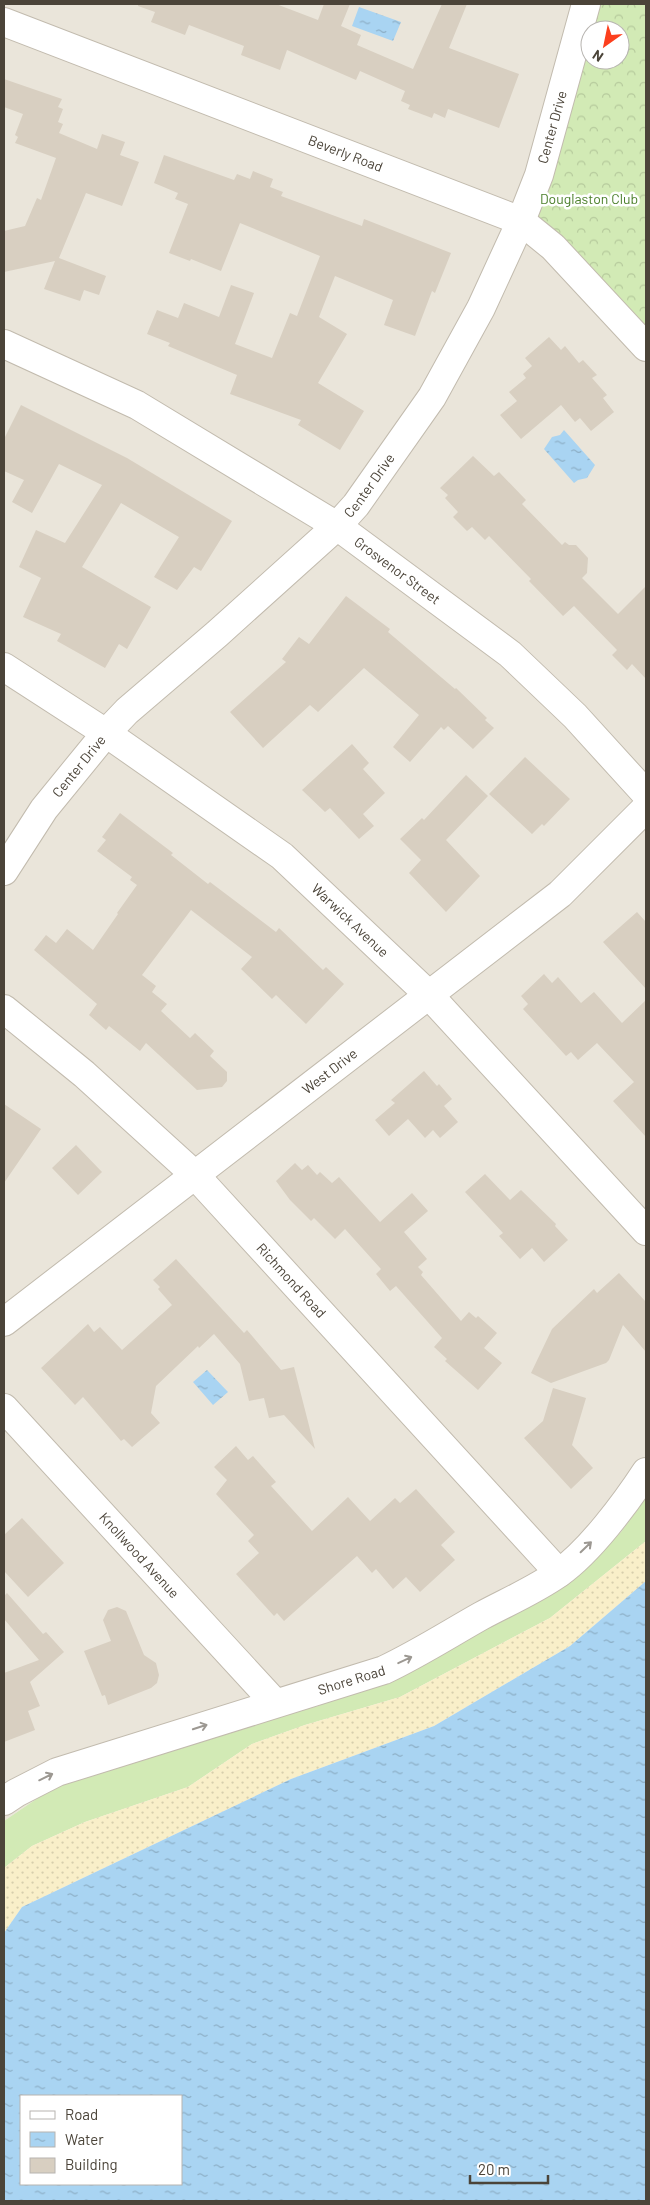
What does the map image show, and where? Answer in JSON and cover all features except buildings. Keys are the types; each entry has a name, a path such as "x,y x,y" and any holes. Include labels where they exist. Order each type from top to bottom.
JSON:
{"street":[{"name":"Center Drive","path":"4,871 44,809 106,733 127,710 217,634 337,526 356,505 432,397 481,308 521,221 538,175 586,4"},
{"name":"Beverly Road","path":"4,22 521,221 553,246 646,347"},
{"name":"Grosvenor Street","path":"4,344 137,405 337,526 510,654 575,716 646,794"},
{"name":"Warwick Avenue","path":"4,666 106,733 282,856 428,994 646,1231"},
{"name":"West Drive","path":"4,1322 560,894 646,808"},
{"name":"Richmond Road","path":"4,1009 84,1074 194,1174 559,1573"},
{"name":"Knollwood Avenue","path":"4,1408 275,1703"},
{"name":"Shore Road","path":"4,1801 16,1792 56,1772 384,1670 420,1653 465,1625 559,1573 598,1536 631,1495 646,1472"}],"shaded area":[{"path":"4,4 646,4 646,1498 621,1532 570,1583 421,1665 318,1706 57,1785 4,1821"}],"green space":[{"name":"Douglaston Club","path":"586,4 646,4 646,344 525,214 580,25 580,70 630,70 630,20 581,20"},
{"path":"646,1498 646,1541 550,1618 400,1697 305,1725 252,1744 188,1787 85,1822 32,1846 4,1868 4,1821 57,1785 187,1741 318,1706 421,1665 570,1583 621,1532"}],"sand":[{"path":"646,1541 646,1581 570,1646 434,1726 291,1779 22,1907 4,1933 4,1868 32,1846 85,1822 188,1787 252,1744 305,1725 400,1697 550,1618"}],"water":[{"path":"359,7 401,22 393,41 352,26"},
{"path":"564,430 595,465 587,478 574,483 544,449 552,437 560,435"},
{"path":"207,1370 228,1392 213,1405 193,1382"},
{"path":"646,1581 646,2201 4,2201 4,1933 22,1907 291,1779 434,1726 570,1646"}]}
